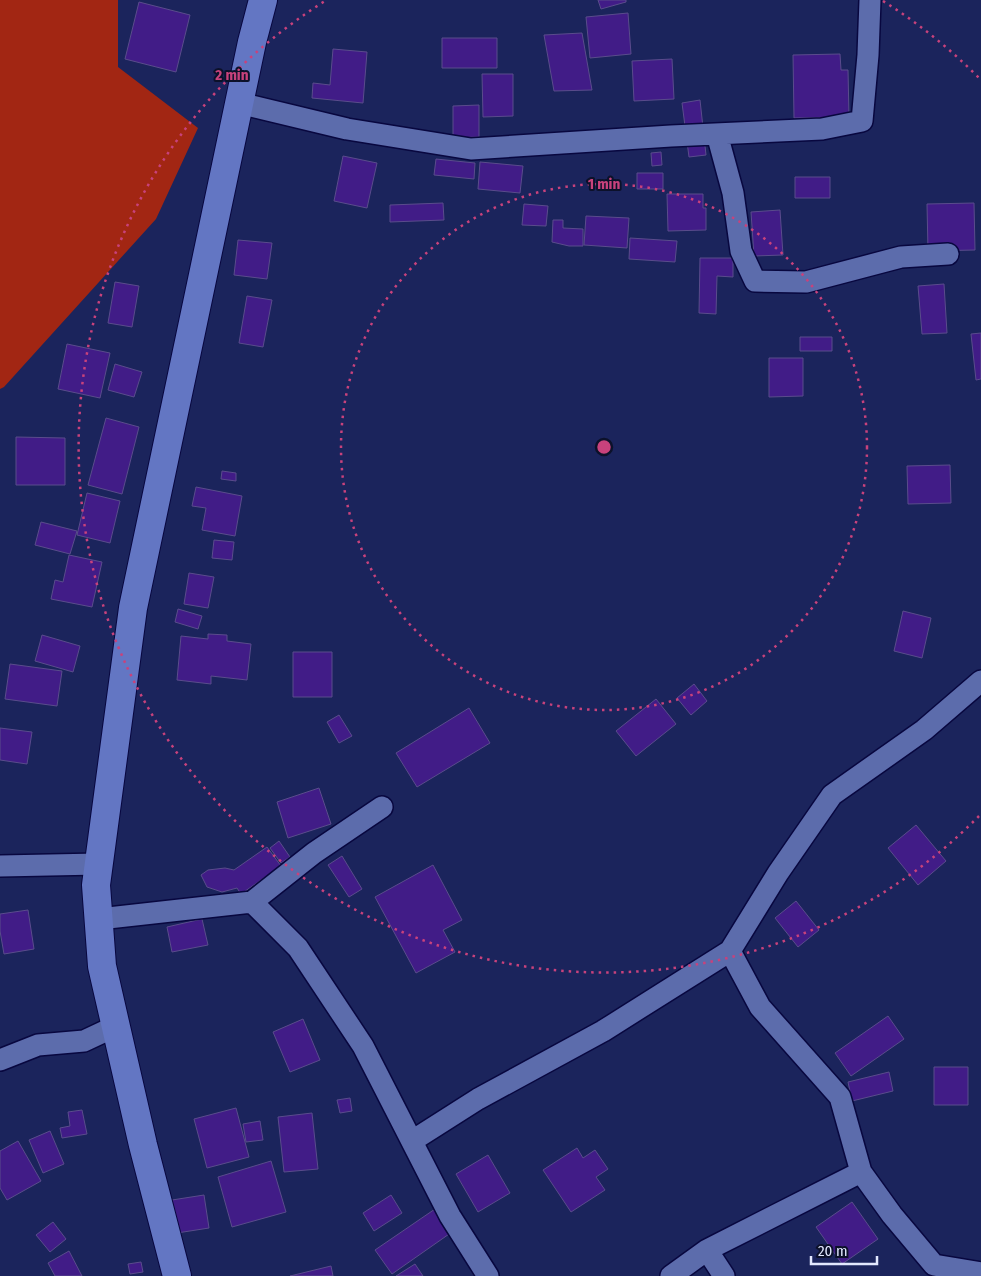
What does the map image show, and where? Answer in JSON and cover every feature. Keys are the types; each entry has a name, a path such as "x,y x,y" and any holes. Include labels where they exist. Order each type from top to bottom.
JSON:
{"street":[{"path":"177,1276 102,966 96,885 133,608 252,42 263,0"},
{"path":"239,103 347,130 471,149 717,134 822,130 862,121 868,55 870,0"},
{"path":"717,134 733,193 741,251 755,281 806,282 901,257 948,254"},
{"path":"412,1141 478,1098 603,1031 730,951 778,873 832,794 924,730 981,682"},
{"path":"99,919 252,902 314,853 382,807"},
{"path":"0,866 99,864"},
{"path":"252,902 298,948 363,1046 450,1216 488,1276"},
{"path":"730,951 760,1007 840,1097 861,1172 892,1215 934,1265 981,1273"},
{"path":"0,1060 38,1045 84,1041 116,1026"},
{"path":"671,1276 708,1250 861,1172"},
{"path":"708,1250 724,1276"}],"shaded area":[{"path":"0,0 118,0 118,67 198,128 156,219 4,387 0,389"}],"building":[{"path":"598,0 626,0 626,2 601,9"},
{"path":"139,2 190,15 176,72 125,59"},
{"path":"628,13 631,54 590,58 586,17"},
{"path":"582,33 592,90 554,91 544,35"},
{"path":"442,38 497,38 497,68 442,68"},
{"path":"333,49 367,52 363,103 312,98 313,83 330,85"},
{"path":"840,54 841,70 848,70 849,117 794,118 793,55"},
{"path":"672,59 674,99 634,101 632,61"},
{"path":"482,74 513,74 513,116 483,117"},
{"path":"700,100 706,155 689,157 682,103"},
{"path":"479,105 479,137 453,138 453,106"},
{"path":"661,152 662,165 652,166 651,153"},
{"path":"343,156 377,163 367,208 334,201"},
{"path":"436,159 475,163 474,179 434,175"},
{"path":"480,162 523,166 520,193 478,189"},
{"path":"637,173 663,173 663,189 637,189"},
{"path":"795,177 830,177 830,198 795,198"},
{"path":"667,194 703,194 703,208 706,208 706,230 668,231"},
{"path":"443,203 444,220 390,222 390,205"},
{"path":"974,203 975,250 928,251 927,204"},
{"path":"524,204 548,206 546,226 522,225"},
{"path":"780,210 783,255 754,256 751,212"},
{"path":"586,216 629,218 627,248 584,245"},
{"path":"553,220 563,220 563,228 583,229 583,246 569,246 552,242"},
{"path":"630,238 677,241 675,262 629,259"},
{"path":"238,240 272,243 267,279 234,275"},
{"path":"700,258 733,258 733,277 717,276 716,314 699,313"},
{"path":"115,282 139,286 132,327 108,323"},
{"path":"944,284 947,333 922,334 918,286"},
{"path":"247,296 272,300 263,347 239,343"},
{"path":"981,333 981,379 976,380 971,334"},
{"path":"800,337 832,337 832,351 800,351"},
{"path":"67,344 110,353 100,398 58,389"},
{"path":"769,358 803,358 803,396 769,397"},
{"path":"115,364 142,372 134,397 108,390"},
{"path":"106,418 139,427 122,494 88,485"},
{"path":"16,437 65,438 65,485 16,485"},
{"path":"950,465 951,503 908,504 907,466"},
{"path":"222,471 236,473 236,481 221,479"},
{"path":"196,487 242,496 235,536 202,530 206,508 192,506"},
{"path":"87,493 120,501 110,543 77,535"},
{"path":"41,522 77,531 70,554 35,545"},
{"path":"214,540 234,542 232,560 212,558"},
{"path":"69,555 102,562 92,607 51,599 55,580 63,582"},
{"path":"189,573 214,577 208,608 184,604"},
{"path":"178,609 202,616 198,629 175,622"},
{"path":"903,611 931,618 922,658 894,651"},
{"path":"208,634 227,635 227,641 251,644 247,680 211,676 211,684 177,680 181,636 208,639"},
{"path":"42,635 80,646 73,672 35,661"},
{"path":"293,652 332,652 332,697 293,697"},
{"path":"10,664 62,671 57,706 5,699"},
{"path":"694,684 707,701 691,715 677,698"},
{"path":"656,699 676,724 636,756 616,731"},
{"path":"469,708 490,743 417,787 396,753"},
{"path":"339,715 352,736 339,743 327,722"},
{"path":"0,728 32,732 27,764 0,760"},
{"path":"319,788 331,824 288,838 277,802"},
{"path":"916,825 946,861 918,885 888,848"},
{"path":"279,841 290,857 281,863 270,848"},
{"path":"267,847 281,866 241,894 237,888 222,892 207,887 201,875 208,870 225,868 234,870"},
{"path":"342,856 362,889 349,897 328,865"},
{"path":"433,865 462,920 443,930 455,952 416,973 375,897"},
{"path":"796,901 819,930 798,947 775,918"},
{"path":"28,910 34,949 4,954 0,931 0,914"},
{"path":"202,919 208,945 172,952 167,927"},
{"path":"888,1016 904,1039 851,1076 835,1053"},
{"path":"303,1019 320,1060 290,1072 273,1032"},
{"path":"934,1067 968,1067 968,1105 934,1105"},
{"path":"889,1072 893,1091 852,1101 848,1082"},
{"path":"350,1098 352,1111 340,1113 337,1100"},
{"path":"236,1108 249,1157 207,1168 194,1119"},
{"path":"82,1110 87,1134 62,1138 60,1128 70,1126 68,1112"},
{"path":"312,1113 318,1169 284,1172 278,1117"},
{"path":"260,1121 263,1140 246,1142 243,1124"},
{"path":"50,1131 64,1164 43,1173 29,1140"},
{"path":"18,1141 41,1181 7,1200 0,1188 0,1151"},
{"path":"577,1148 583,1158 595,1150 608,1169 596,1177 605,1190 571,1212 543,1170"},
{"path":"488,1155 510,1193 478,1212 456,1174"},
{"path":"271,1161 286,1212 232,1227 218,1177"},
{"path":"204,1195 209,1228 177,1233 172,1200"},
{"path":"391,1195 402,1213 374,1231 363,1213"},
{"path":"852,1202 878,1239 842,1264 816,1227"},
{"path":"435,1209 452,1232 392,1274 375,1250"},
{"path":"53,1222 66,1239 50,1252 36,1235"},
{"path":"69,1251 82,1276 55,1276 48,1263"},
{"path":"141,1262 143,1272 130,1274 128,1264"},
{"path":"415,1264 423,1276 396,1276"},
{"path":"331,1266 333,1276 290,1276"}]}
